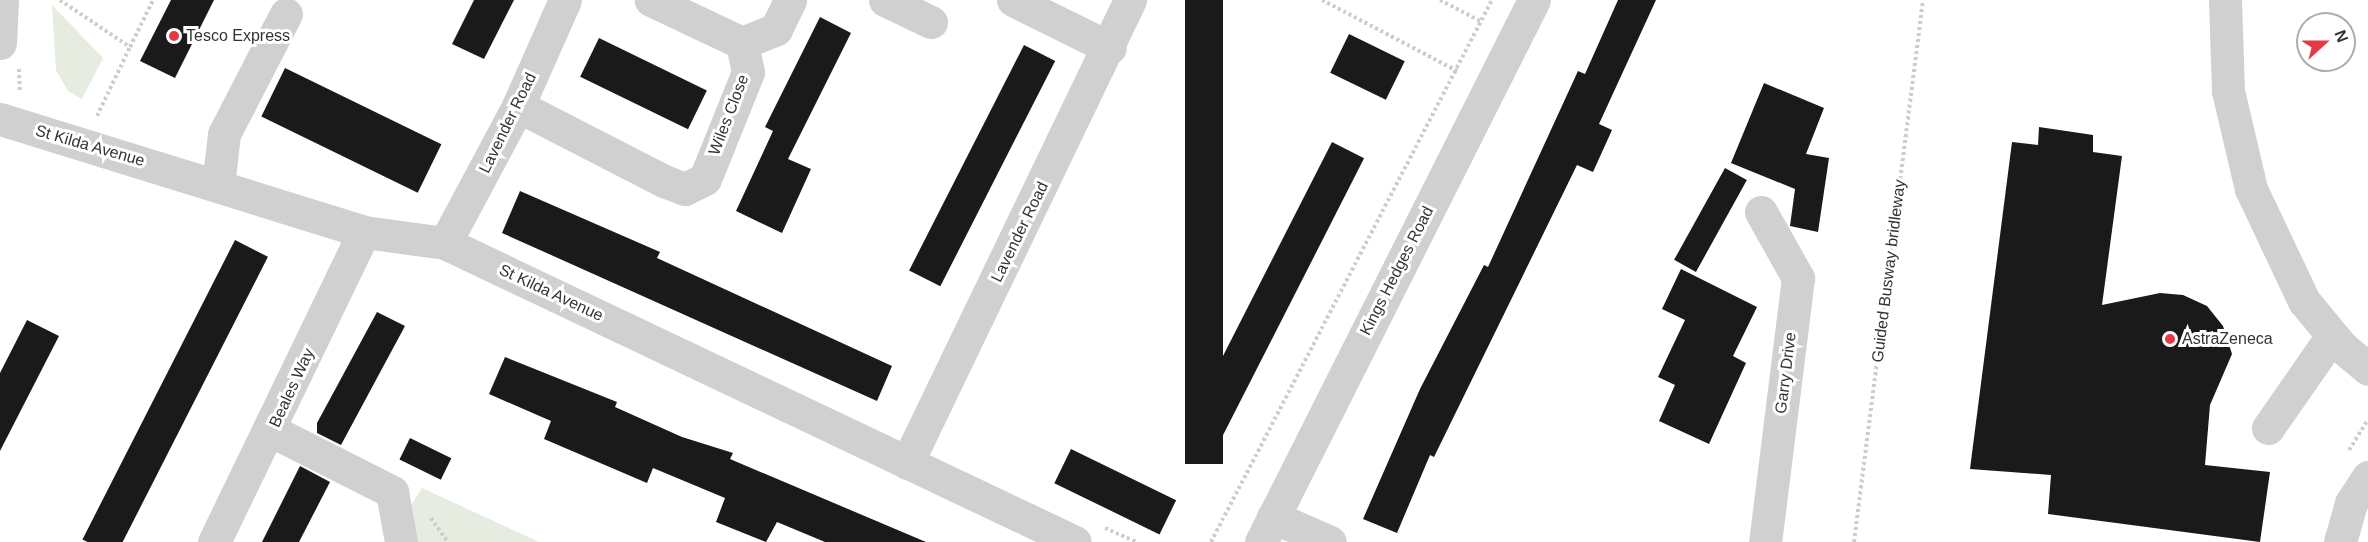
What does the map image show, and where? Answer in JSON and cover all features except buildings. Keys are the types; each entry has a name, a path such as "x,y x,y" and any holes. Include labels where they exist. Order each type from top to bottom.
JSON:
{"street":[{"path":"0,43 3,0"},
{"name":"Lavender Road","path":"446,243 518,106 565,0"},
{"path":"651,0 742,43 776,29 790,0"},
{"path":"885,0 930,22"},
{"path":"1013,0 1110,48"},
{"name":"Lavender Road","path":"907,463 1110,48 1130,0"},
{"name":"Kings Hedges Road","path":"1267,530 1534,0"},
{"path":"2225,0 2228,91 2251,189 2304,301 2332,336 2368,369"},
{"path":"218,186 224,134 286,14"},
{"name":"Wiles Close","path":"518,106 664,181 686,189 705,179 748,72 742,43"},
{"name":"St Kilda Avenue","path":"0,119 364,232 446,243 907,463 1020,530 1084,532"},
{"name":"Garry Drive","path":"1761,212 1798,278 1765,542"},
{"name":"Beales Way","path":"214,542 272,431 364,232"},
{"path":"2268,428 2332,336"},
{"path":"272,431 392,492 401,542"},
{"path":"2340,542 2351,503 2368,477"},
{"path":"1267,530 1330,542"}],"path":[{"path":"60,0 130,47"},
{"path":"86,144 153,0"},
{"path":"1322,0 1456,70"},
{"path":"1440,0 1482,22"},
{"path":"1211,542 1343,278 1492,0"},
{"name":"Guided Busway bridleway","path":"1854,542 1923,0"},
{"path":"1084,532 1136,542"}],"shaded area":[{"path":"52,5 103,58 82,99 68,91 56,70"},
{"path":"422,488 539,542 411,542 408,510"}],"place":[{"name":"Tesco Express","path":"174,36"},
{"name":"AstraZeneca","path":"2170,339"}]}
